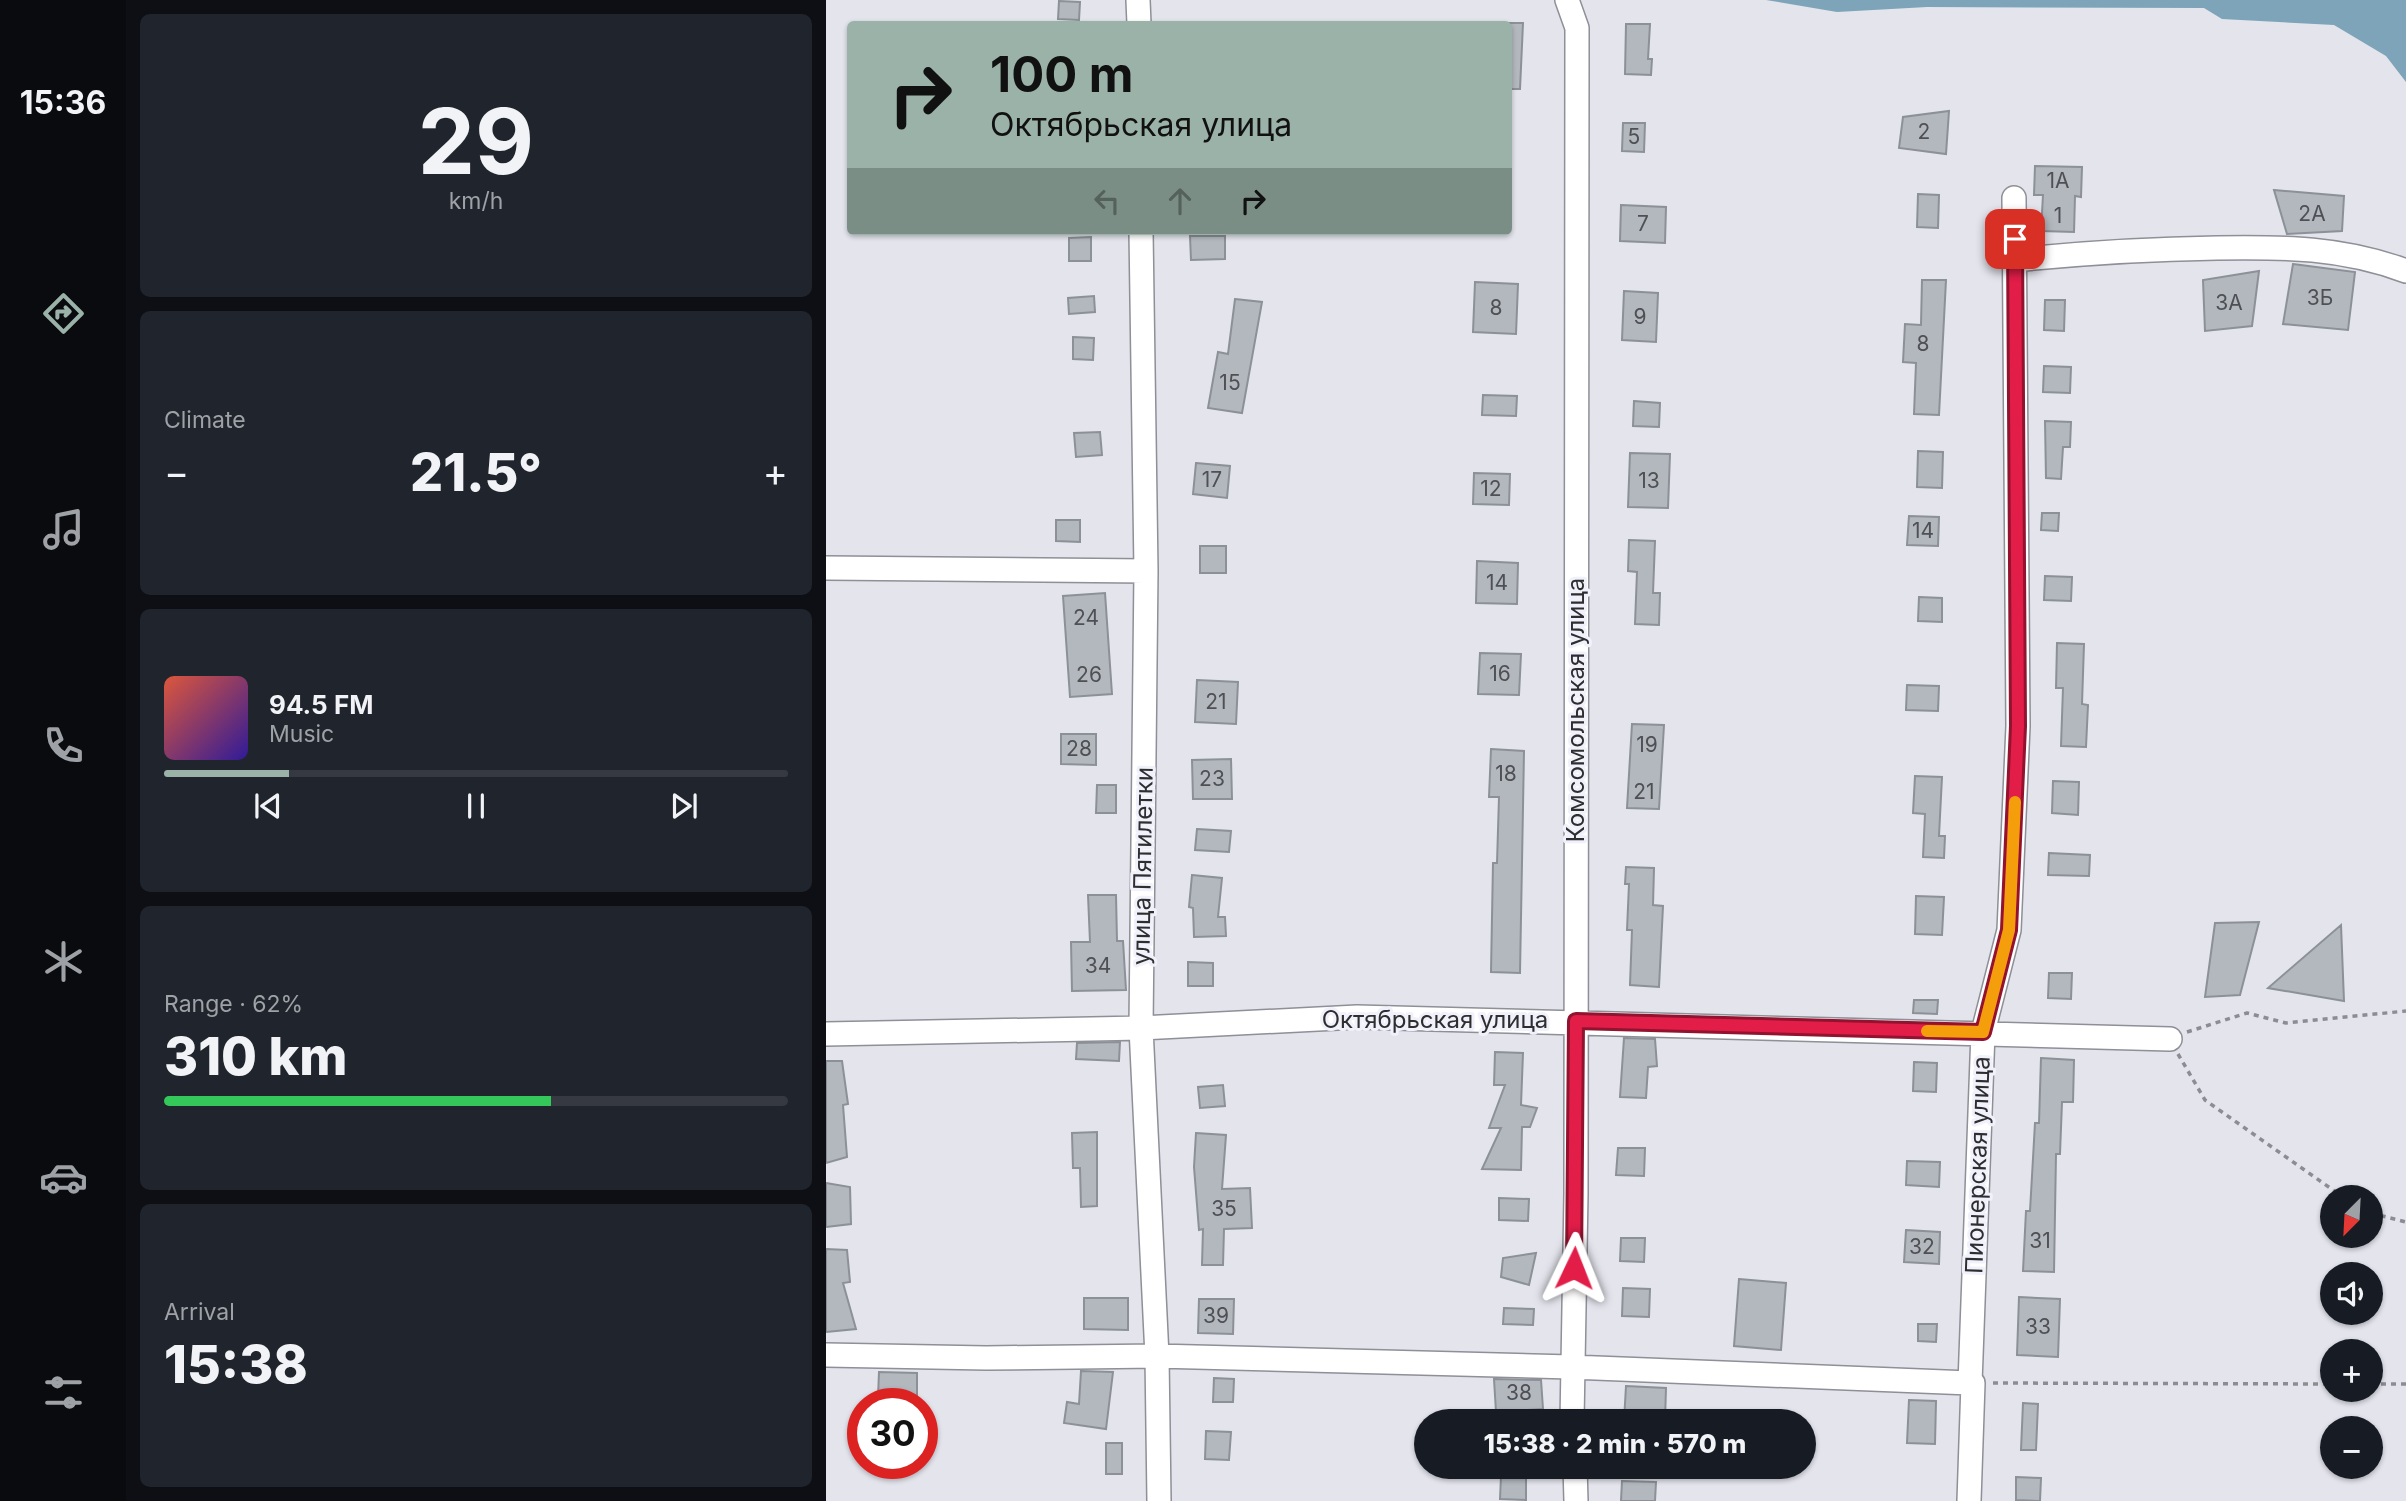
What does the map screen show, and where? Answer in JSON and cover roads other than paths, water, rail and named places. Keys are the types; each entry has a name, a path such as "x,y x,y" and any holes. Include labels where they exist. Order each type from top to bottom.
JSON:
{"street":[{"path":"1138,0 1139,21"},
{"name":"Комсомольская улица","path":"1567,0 1577,28 1576,1021 1573,1409"},
{"name":"Пионерская улица","path":"1969,1501 1983,1032 2009,930 2018,726 2014,198"},
{"name":"улица Пятилетки","path":"1141,235 1146,571 1141,1028 1157,1356 1159,1501"},
{"path":"2015,260 2121,249 2297,247 2368,257 2406,271"},
{"path":"826,568 1146,571"},
{"name":"Октябрьская улица","path":"826,1034 1141,1028 1357,1017 2170,1039"},
{"path":"826,1355 986,1359 1157,1356 1571,1367 1971,1383"},
{"path":"1575,1479 1576,1501"}],"water":[{"path":"1766,0 2406,0 2406,82 2386,56 2334,25 2222,19 2204,8 1927,7 1837,12"}]}
